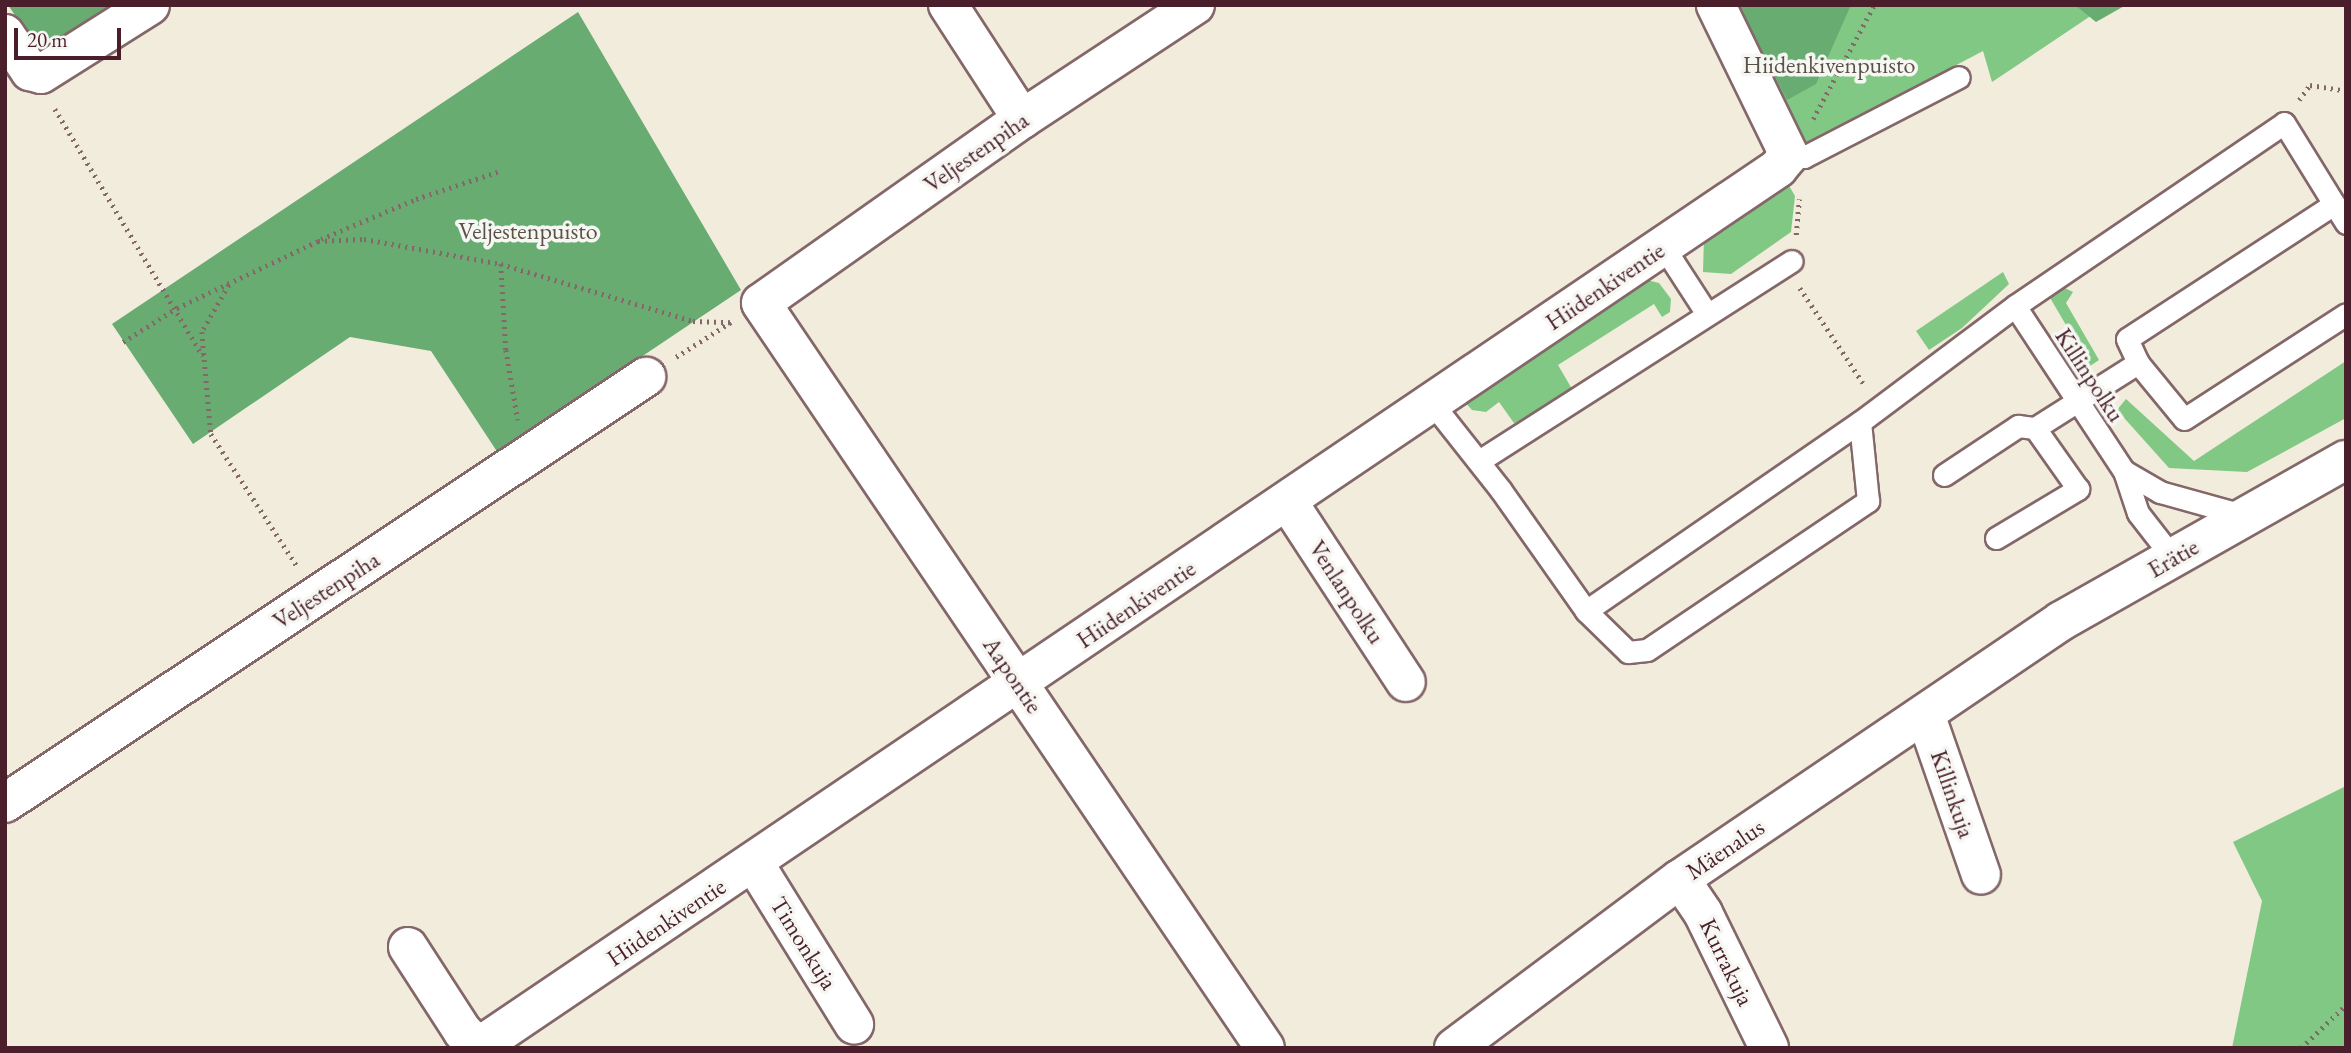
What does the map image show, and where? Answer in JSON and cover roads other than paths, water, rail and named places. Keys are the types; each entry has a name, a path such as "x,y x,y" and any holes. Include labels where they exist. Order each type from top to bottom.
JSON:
{"street":[{"path":"5,34 30,71 41,74 150,5"},
{"path":"948,5 1022,119"},
{"name":"Veljestenpiha","path":"746,313 1022,119 1195,5"},
{"path":"1716,5 1789,155"},
{"name":"Hiidenkiventie","path":"479,1047 1288,502 1778,168 1789,155"},
{"name":"Aapontie","path":"746,313 1018,683 1265,1048"},
{"name":"Veljestenpiha","path":"5,803 646,377"},
{"name":"Erätie","path":"2004,660 2061,621 2346,460"},
{"name":"Venlanpolku","path":"1288,502 1406,682"},
{"name":"Mäenalus","path":"1477,1040 1680,879 2004,660"},
{"name":"Killinkuja","path":"1924,714 1980,875"},
{"name":"Timonkuja","path":"754,863 855,1024"},
{"name":"Kurrakuja","path":"1680,879 1703,913 1769,1048"},
{"path":"408,947 463,1032 479,1047"}],"lane":[{"path":"1789,155 1804,157 1959,77"},
{"path":"1586,611 1860,422 2014,306 2284,124 2346,223"},
{"path":"2334,204 2127,339 2138,363 2184,419 2346,314"},
{"path":"1663,246 1707,314"},
{"path":"1479,461 1792,261"},
{"name":"Killinpolku","path":"2014,306 2075,403 2124,471 2138,513 2173,558"},
{"path":"1944,475 2018,426 2035,429 2138,363"},
{"path":"1432,403 1479,461 1586,611 1628,652 1647,650 1868,501 1860,422"},
{"path":"1996,538 2078,489 2035,429"},
{"name":"Killinpolku","path":"2124,471 2160,492 2246,516"}],"park label":[{"name":"Hiidenkivenpuisto","path":"1829,65"},
{"name":"Veljestenpuisto","path":"528,231"}]}
